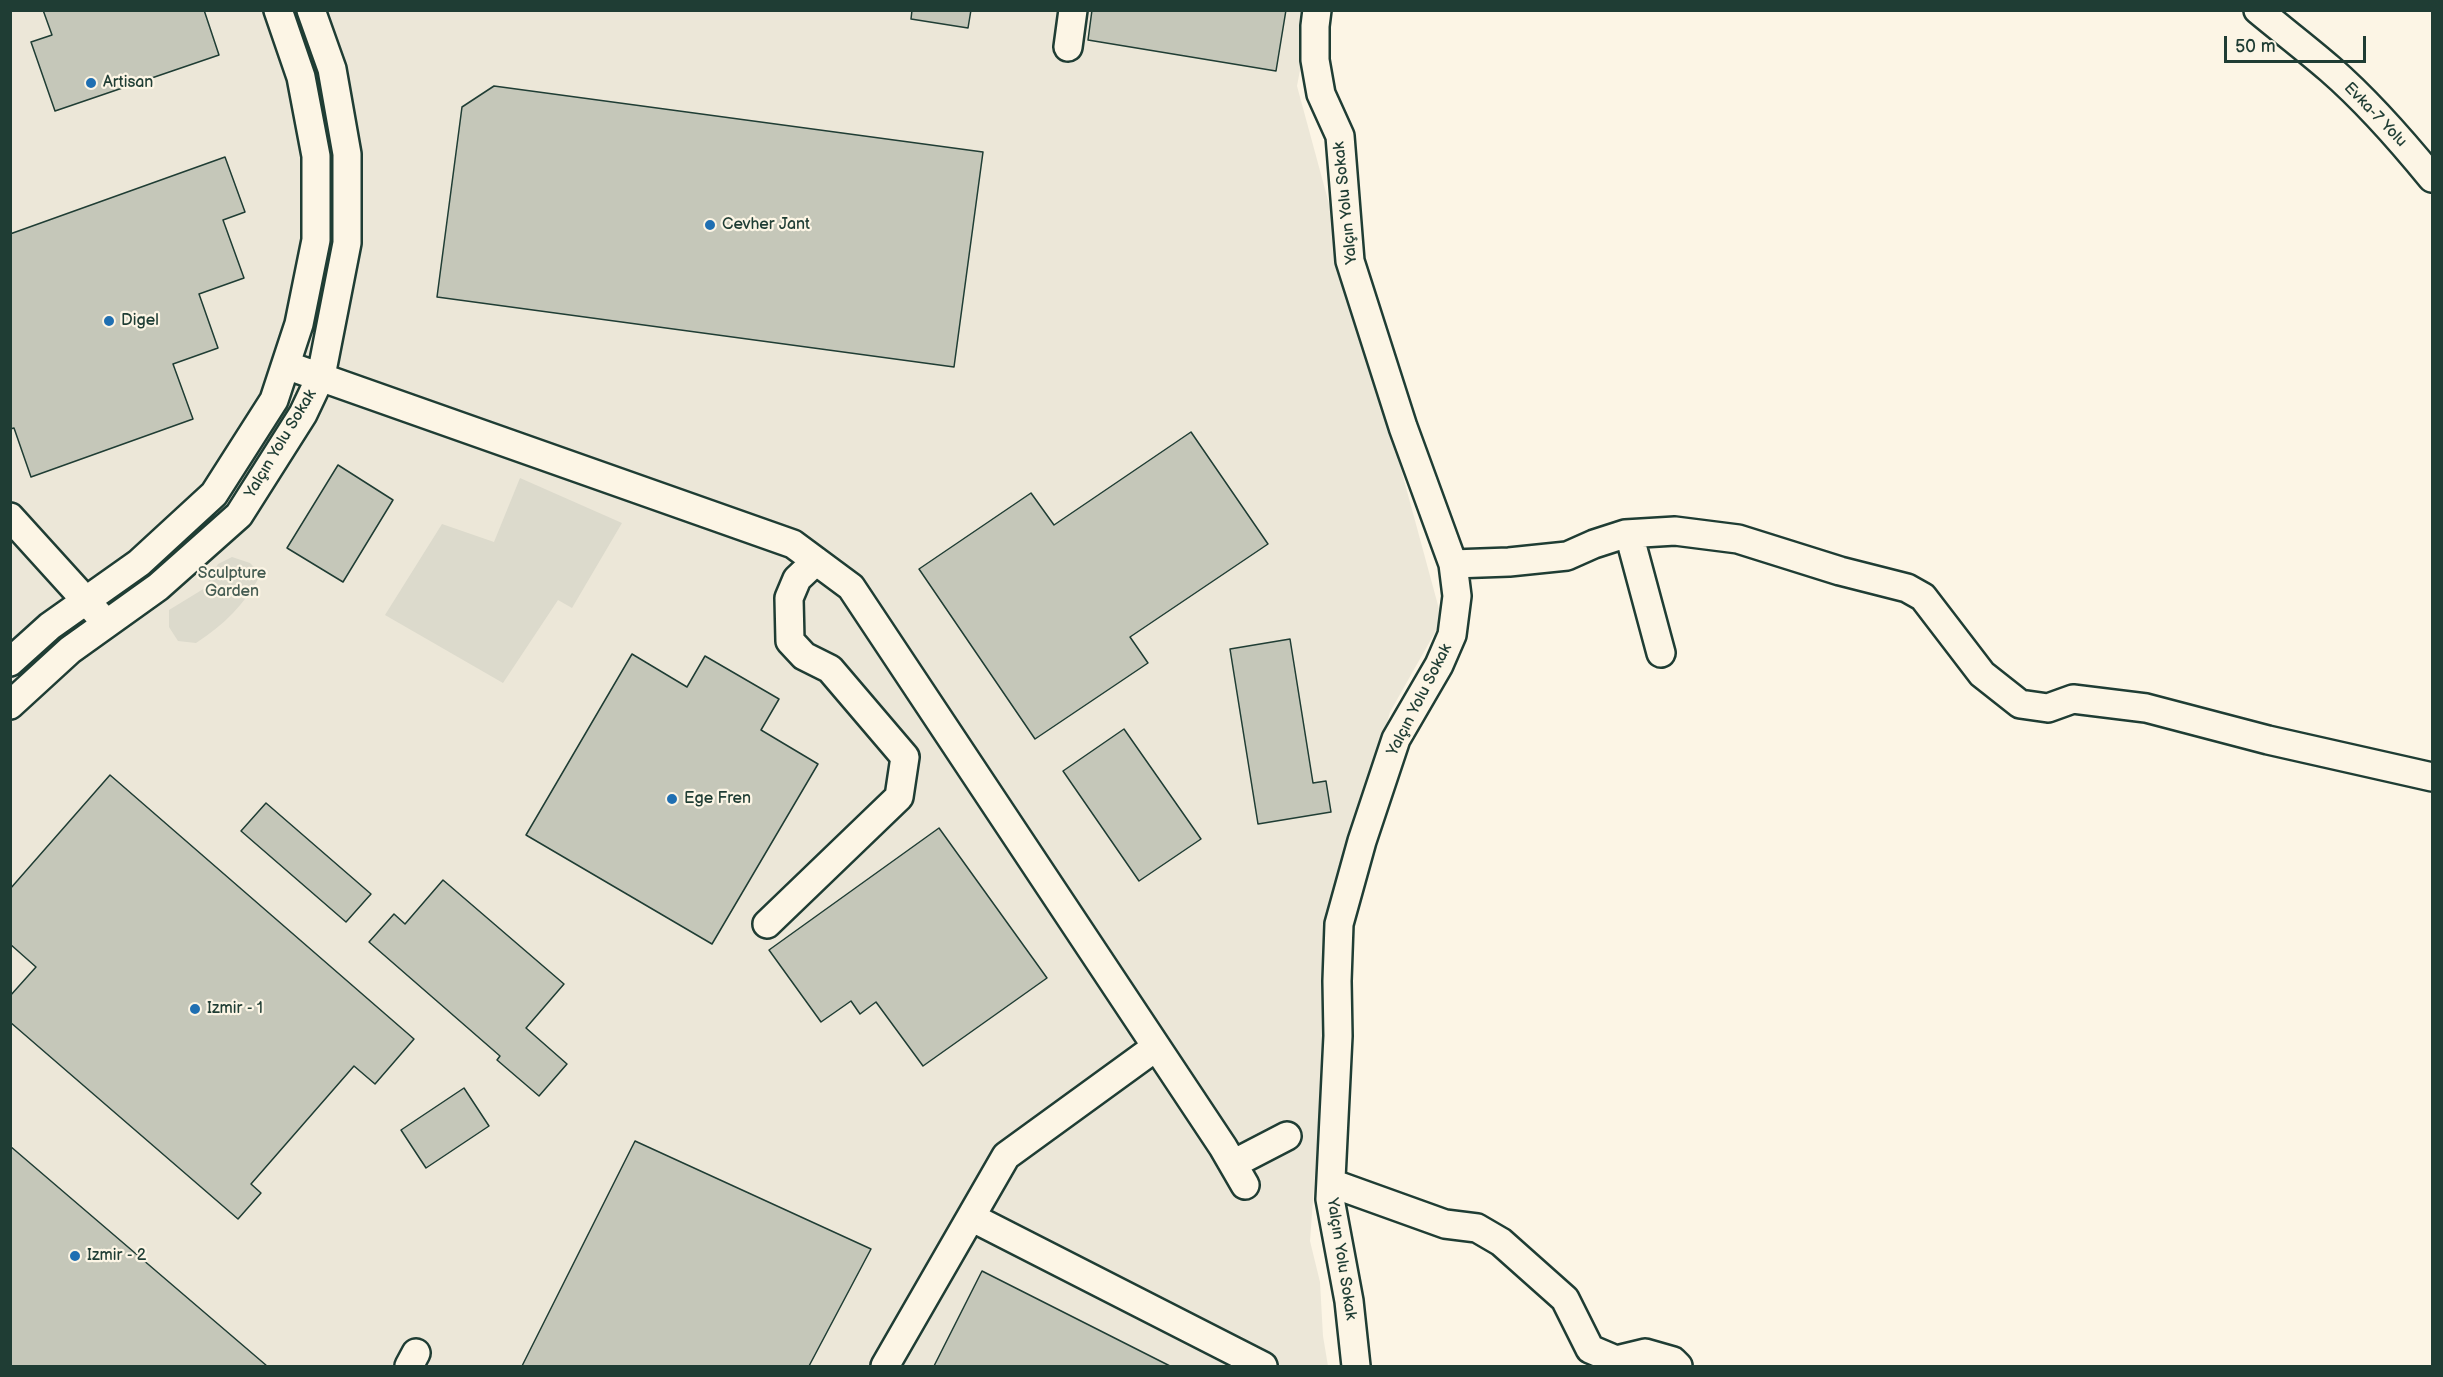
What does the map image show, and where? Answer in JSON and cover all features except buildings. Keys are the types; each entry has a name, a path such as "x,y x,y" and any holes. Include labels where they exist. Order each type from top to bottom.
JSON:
{"street":[{"name":"Yalçın Yolu Sokak","path":"10,662 50,626 139,562 214,494 274,400 299,324 316,240 316,156 301,76 278,10"},
{"name":"Yalçın Yolu Sokak","path":"10,705 70,650 158,587 239,515 303,414 321,376 347,243 347,154 332,69 311,10"},
{"path":"1068,47 1073,10"},
{"name":"Yalçın Yolu Sokak","path":"1317,10 1315,60 1321,94 1340,136 1350,261 1403,427 1453,564 1457,596 1452,635 1439,665 1396,738 1362,841 1339,924 1338,1036 1330,1198 1349,1301 1356,1366"},
{"name":"Evka-7 Yolu","path":"2258,10 2331,70 2360,98 2433,178"},
{"path":"286,365 793,544 851,587 1239,1175 1287,1136"},
{"path":"10,517 106,624"},
{"path":"1453,564 1509,562 1567,556 1594,544 1629,534 1676,531 1738,539 1840,572 1907,588 1923,597 1942,626 1982,674 2020,704 2048,708 2073,699 2146,708 2268,740 2433,777"},
{"path":"1629,534 1661,653"},
{"path":"767,924 899,797 905,757 830,669 804,656 790,641 789,598 797,579 816,561"},
{"path":"885,1366 1006,1156 1156,1047"},
{"path":"1331,1183 1445,1224 1477,1228 1501,1242 1565,1299 1590,1349 1616,1359 1645,1353 1673,1361 1678,1366"},
{"path":"971,1217 1263,1366"}],"shaded area":[{"path":"10,11 1311,11 1297,86 1442,620 1390,712 1327,946 1320,1104 1310,1241 1320,1282 1323,1336 1328,1366 11,1366"}],"green space":[{"path":"520,478 622,523 572,608 558,600 503,683 385,615 442,524 494,542"},
{"name":"Sculpture Garden","path":"232,557 250,563 261,574 255,585 233,613 206,636 196,643 178,641 169,627 169,610 205,588 218,564"}],"place":[{"name":"Artisan","path":"91,83"},
{"name":"Cevher Jant","path":"710,225"},
{"name":"Digel","path":"109,321"},
{"name":"Ege Fren","path":"672,799"},
{"name":"Izmir - 1","path":"195,1009"},
{"name":"Izmir - 2","path":"75,1256"}]}
